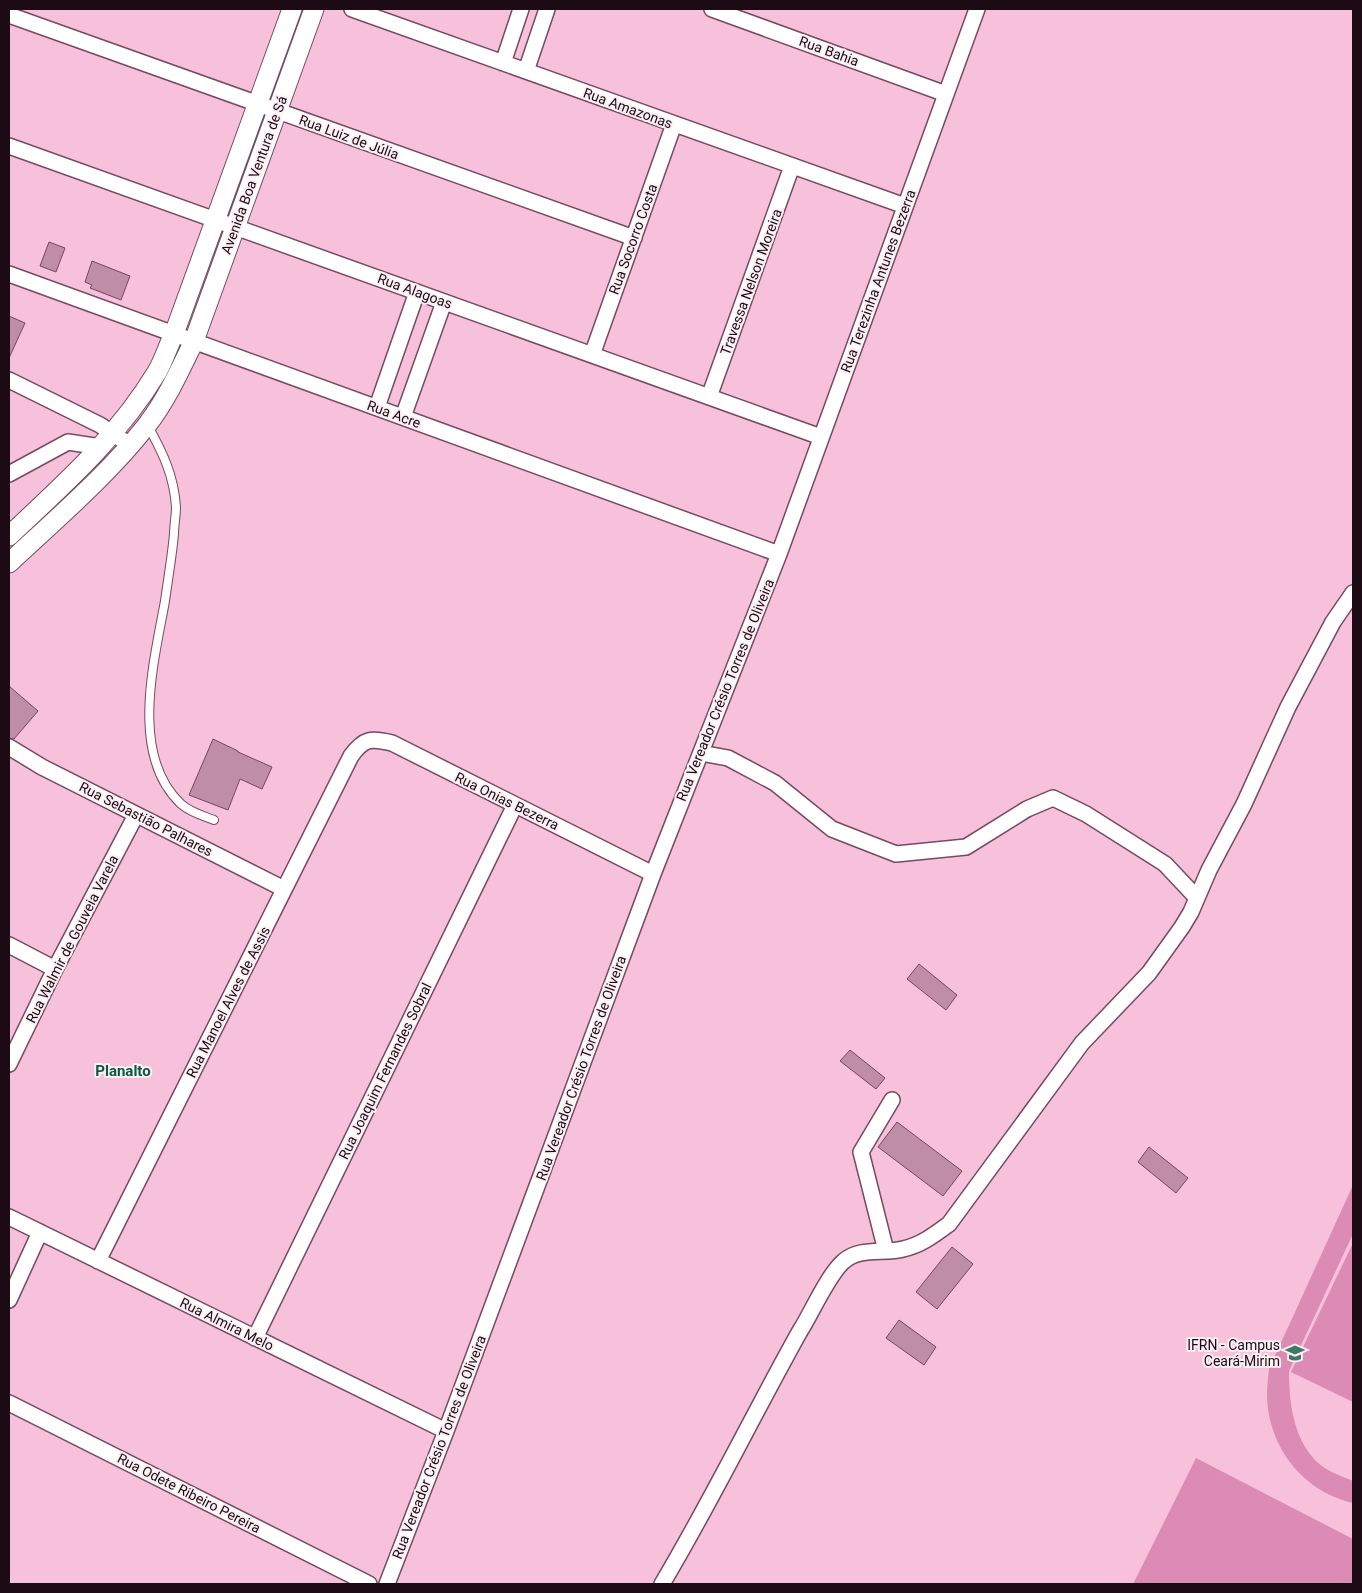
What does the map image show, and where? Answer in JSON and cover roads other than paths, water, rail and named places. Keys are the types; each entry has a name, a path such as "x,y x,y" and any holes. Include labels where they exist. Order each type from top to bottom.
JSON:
{"street":[{"name":"Avenida Boa Ventura de Sá","path":"9,536 108,440 158,371 174,334 292,9"},
{"name":"Avenida Boa Ventura de Sá","path":"9,563 105,472 130,445 148,424 173,385 194,341 314,9"},
{"name":"Rua Amazonas","path":"352,9 905,206"},
{"path":"503,63 521,9"},
{"path":"526,71 547,9"},
{"name":"Rua Bahia","path":"712,9 743,14 946,94"},
{"name":"Rua Terezinha Antunes Bezerra","path":"779,554 977,9"},
{"name":"Rua Luiz de Júlia","path":"9,15 634,238"},
{"name":"Rua Socorro Costa","path":"592,355 674,124"},
{"name":"Rua Alagoas","path":"9,146 821,437"},
{"name":"Travessa Nelson Moreira","path":"709,397 792,166"},
{"name":"Rua Acre","path":"9,274 779,554"},
{"path":"377,407 418,292"},
{"path":"403,417 444,302"},
{"path":"9,380 108,440"},
{"path":"9,474 68,442 108,440 130,445"},
{"name":"Rua Vereador Crésio Torres de Oliveira","path":"387,1584 446,1431 653,874 779,554"},
{"path":"662,1584 688,1541 834,1271 844,1260 854,1256 869,1252 901,1250 924,1242 949,1224 1082,1043 1149,973 1182,927 1209,870 1244,804 1288,707 1333,622 1353,593"},
{"name":"Rua Onias Bezerra","path":"359,745 366,740 392,743 653,874"},
{"name":"Rua Manoel Alves de Assis","path":"98,1261 350,756 359,745"},
{"name":"Rua Sebastião Palhares","path":"9,747 42,767 284,889"},
{"path":"701,753 728,758 775,783 832,829 896,854 966,847 1027,809 1053,798 1086,814 1165,864 1197,898"},
{"name":"Rua Joaquim Fernandes Sobral","path":"255,1338 515,805"},
{"name":"Rua Walmir de Gouveia Varela","path":"9,1064 136,815"},
{"path":"9,945 56,969"},
{"path":"886,1251 861,1152 892,1100"},
{"name":"Rua Almira Melo","path":"9,1217 446,1431"},
{"path":"9,1300 40,1232"},
{"name":"Rua Odete Ribeiro Pereira","path":"9,1403 368,1584"}],"lane":[{"path":"148,424 171,473 176,508 172,553 150,689 150,731 157,768 168,790 182,805 214,820"}],"place":[{"name":"IFRN - Campus Ceará-Mirim","path":"1295,1353"}],"district":[{"name":"Planalto","path":"123,1071"}]}
